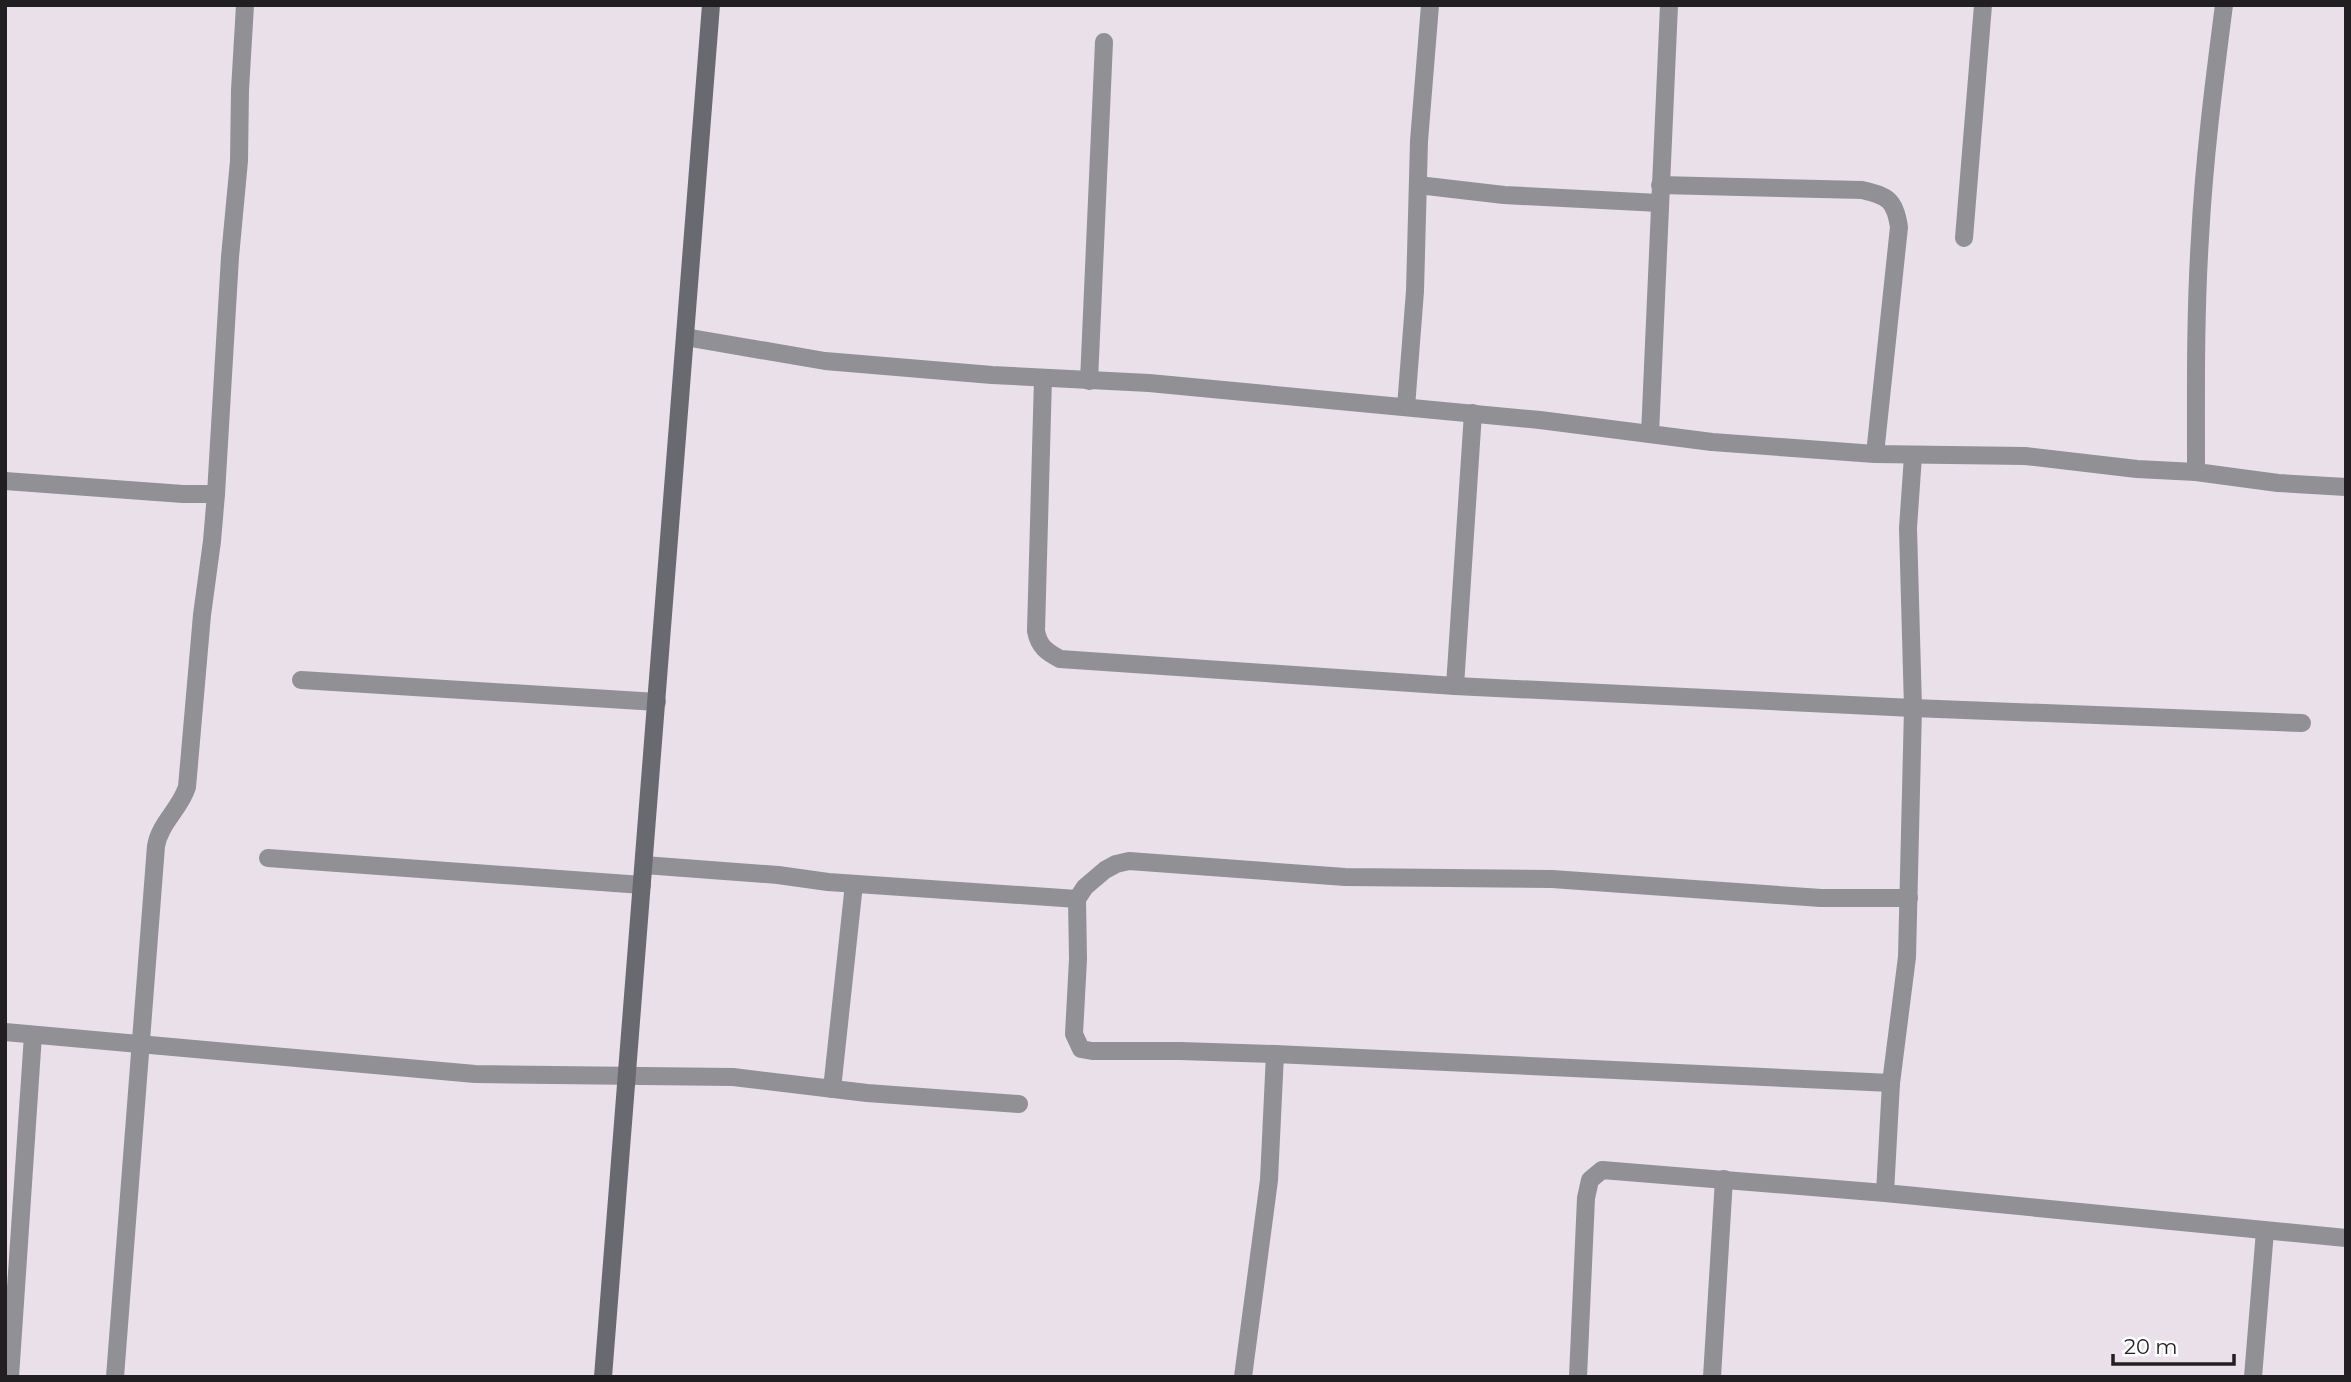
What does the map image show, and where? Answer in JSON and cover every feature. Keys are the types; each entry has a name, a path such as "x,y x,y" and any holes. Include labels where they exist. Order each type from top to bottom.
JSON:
{"street":[{"path":"115,1377 156,846 162,827 180,805 187,787 202,615 212,541 230,257 239,161 245,5"},
{"path":"603,1377 711,5"},
{"path":"1406,407 1415,291 1419,141 1430,5"},
{"path":"1650,434 1669,5"},
{"path":"1964,237 1983,5"},
{"path":"2196,472 2196,334 2200,237 2224,5"},
{"path":"1089,381 1104,42"},
{"path":"1418,185 1504,195 1862,190 1881,194 1891,201 1897,212 1899,227 1874,454"},
{"path":"685,337 825,361 1043,378 1149,383 1473,413 1712,442 1913,456 2025,456 2137,469 2196,472 2278,483 2346,487"},
{"path":"1043,378 1035,631 1045,651 1060,659 1455,685 1913,708 2302,723"},
{"path":"1455,685 1473,413"},
{"path":"1885,1193 1891,1083 1908,957 1913,708 1908,528 1913,456"},
{"path":"5,481 216,494"},
{"path":"301,680 657,702"},
{"path":"268,858 642,886"},
{"path":"1891,1083 1275,1054 1081,1049 1074,1034 1078,959 1077,899 1085,887 1105,870 1129,861 1345,877 1563,880 1821,898 1909,898"},
{"path":"644,865 854,884 1077,899"},
{"path":"832,1089 854,884"},
{"path":"5,1032 475,1074 733,1077 832,1089 1019,1104"},
{"path":"10,1377 33,1035"},
{"path":"1243,1377 1269,1180 1275,1054"},
{"path":"1578,1377 1586,1198 1590,1180 1602,1170 1885,1193 2265,1231 2345,1234"},
{"path":"1712,1377 1724,1179"},
{"path":"2253,1377 2265,1231"}]}
